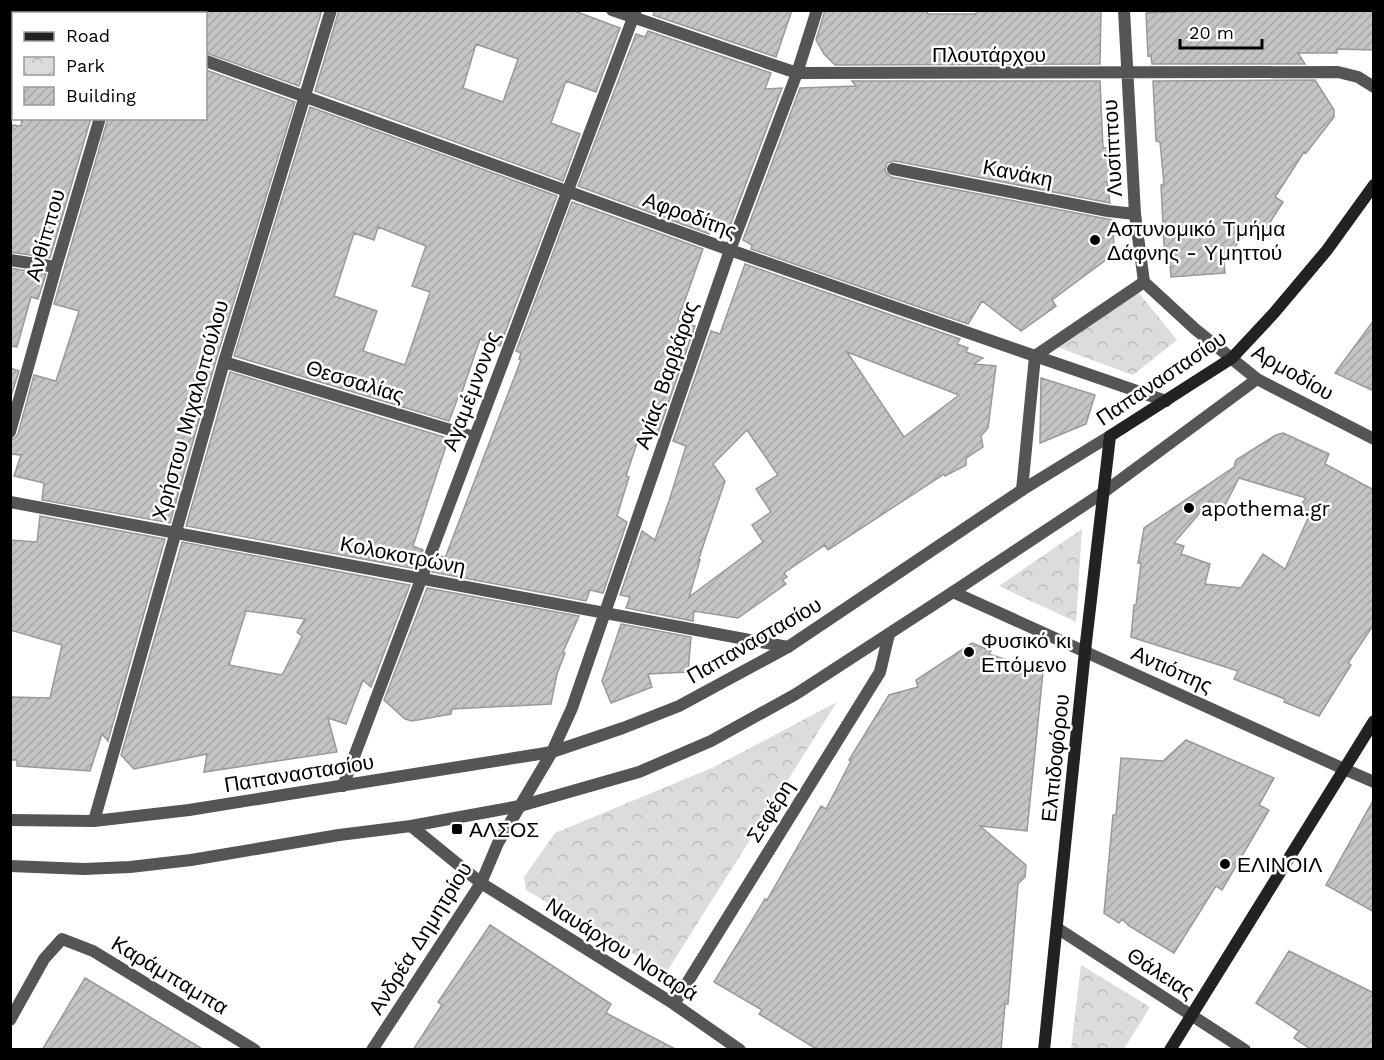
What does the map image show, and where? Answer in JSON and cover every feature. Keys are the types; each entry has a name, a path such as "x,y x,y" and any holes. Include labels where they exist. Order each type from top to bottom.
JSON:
{"main road":[{"name":"Παπαναστασίου","path":"1110,436 1232,358 1274,314 1327,250 1374,185"},
{"name":"Ελπιδοφόρου","path":"1044,1050 1085,651 1110,436"},
{"path":"1170,1050 1190,1014 1374,721"}],"street":[{"name":"Χρήστου Μιχαλοπούλου","path":"94,821 224,362 331,10"},
{"name":"Πλουτάρχου","path":"612,10 634,14 797,73 1338,72 1358,77 1374,87"},
{"name":"Αγίας Βαρβάρας","path":"552,752 572,708 730,250 797,73 817,10"},
{"name":"Λυσίππου","path":"1124,10 1135,214 1144,282"},
{"name":"Αγαμέμνονος","path":"343,786 634,14"},
{"name":"Αφροδίτης","path":"207,61 730,250 1166,401"},
{"name":"Ανθίππου","path":"10,432 99,120"},
{"name":"Κανάκη","path":"893,169 1108,211 1135,214"},
{"path":"10,260 56,267"},
{"path":"1022,490 1035,356 1144,282"},
{"name":"Αρμοδίου","path":"1144,282 1195,329 1257,379 1374,440"},
{"name":"Θεσσαλίας","path":"224,362 474,437"},
{"path":"10,866 84,869 130,867 191,860 339,835 411,826 520,806 639,772 711,741 796,694 1104,492 1257,379"},
{"name":"Παπαναστασίου","path":"10,820 94,821 189,810 552,752 623,728 679,706 788,647 1022,490 1110,436"},
{"name":"Κολοκοτρώνη","path":"10,502 788,647"},
{"name":"Αντιόπης","path":"954,592 1374,782"},
{"name":"Σεφέρη","path":"674,1004 880,672 889,634"},
{"name":"Ανδρέα Δημητρίου","path":"372,1050 481,884 498,843 552,752"},
{"name":"Ναυάρχου Νοταρά","path":"411,826 481,884 674,1004 740,1050"},
{"name":"Θάλειας","path":"1056,928 1245,1050"},
{"name":"Καράμπαμπα","path":"10,1020 44,959 62,939 93,951 255,1050"}],"green space":[{"path":"1138,292 1177,340 1133,375 1057,347"},
{"path":"1082,529 1076,622 999,586"},
{"path":"837,702 666,973 526,890 524,877 555,833 714,767"},
{"path":"1081,965 1150,1007 1124,1049 1071,1049"}],"building":[{"path":"206,10 322,10 299,86 207,53"},
{"path":"339,10 572,10 620,28 596,92 566,81 551,123 580,134 563,181 315,91","holes":["476,44 518,59 503,102 463,88"]},
{"path":"655,10 792,10 776,57 653,15"},
{"path":"825,10 928,10 927,14 976,14 976,10 1101,10 1100,64 835,65 824,54 816,40"},
{"path":"1212,10 1374,10 1374,50 1337,49 1337,53 1298,53 1305,64 1152,64 1151,55 1148,56 1146,13"},
{"path":"648,31 771,73 765,89 782,88 727,234 710,228 709,234 578,186 636,34 645,37"},
{"path":"207,70 295,102 216,360 170,523 42,500 44,483 14,476 21,455 10,454 10,440 18,434 34,375 56,381 79,311 54,304 107,120 207,120"},
{"path":"1315,80 1334,110 1334,117 1306,153 1304,152 1275,197 1283,202 1260,238 1248,230 1224,261 1225,273 1171,277 1170,263 1165,264 1161,185 1164,184 1160,142 1156,141 1153,81"},
{"path":"852,81 1100,81 1103,148 1110,147 1112,182 1107,182 1110,203 895,161 887,163 885,171 891,177 1113,220 1114,254 1052,300 1056,306 1021,331 982,301 968,324 751,249 752,245 743,240 800,88 856,86"},
{"path":"310,107 557,196 500,346 480,339 461,395 459,395 449,421 234,356","holes":["378,227 426,246 412,286 430,292 405,365 363,351 377,311 334,296 354,233 374,240"]},
{"path":"22,120 90,120 50,258 10,252 10,137 13,125 21,126"},
{"path":"572,202 703,249 678,320 695,326 657,436 641,431 626,476 629,477 617,516 627,522 603,593 590,590 586,601 432,572 439,555 445,558 521,360 519,359 521,353 516,351"},
{"path":"745,264 960,339 957,344 968,348 966,352 983,358 974,364 996,366 988,428 981,436 983,447 966,458 966,465 945,476 944,474 828,550 825,545 784,573 787,577 782,580 786,584 738,618 694,611 693,621 626,608 630,597 620,595 642,531 655,540 686,446 673,441 711,331 720,334","holes":["847,352 959,395 904,437","747,430 778,475 756,489 771,512 752,525 763,542 689,597 700,560 698,561 725,481 713,464"]},
{"path":"10,268 46,274 38,299 31,297 17,347 10,346"},
{"path":"1374,320 1374,391 1335,373"},
{"path":"10,368 19,371 10,399"},
{"path":"230,372 448,440 413,546 423,550 416,569 186,526"},
{"path":"1041,378 1095,395 1086,424 1040,443"},
{"path":"1283,433 1329,454 1325,464 1374,490 1374,624 1348,663 1351,665 1319,716 1284,702 1285,699 1234,679 1238,671 1131,637 1141,563 1138,563 1144,528 1234,467 1236,460","holes":["1239,478 1306,498 1296,511 1309,516 1285,569 1263,554 1241,588 1205,584 1210,564 1181,554 1184,546 1174,543 1210,501 1224,507"]},
{"path":"40,516 165,539 108,741 102,734 90,771 17,766 17,760 10,760 10,697 50,698 62,645 10,630 10,540 37,542"},
{"path":"182,542 410,585 371,687 363,680 346,724 328,718 337,752 204,772 207,754 134,769 121,755","holes":["246,611 305,619 297,632 302,636 282,675 229,665"]},
{"path":"427,588 579,616 563,652 565,653 557,674 551,704 452,709 451,714 412,721 405,719 384,700"},
{"path":"621,624 691,637 688,672 648,674 652,687 611,703 602,681"},
{"path":"972,643 991,651 989,654 1043,672 1027,831 980,826 1026,865 1025,877 1018,884 1008,1004 1005,1004 1001,1050 818,1050 759,1014 762,1010 714,982 765,899 767,900 821,806 826,809 851,761 849,760 889,695 918,687 916,680"},
{"path":"1186,740 1274,778 1259,805 1269,810 1222,890 1216,886 1174,953 1129,926 1122,919 1119,923 1104,913 1121,758 1163,761"},
{"path":"1374,799 1374,912 1326,885"},
{"path":"490,925 611,1004 606,1013 677,1050 413,1050 442,1005 438,1002"},
{"path":"1289,951 1374,993 1374,1050 1312,1050 1294,1038 1299,1031 1256,1003"},
{"path":"85,978 127,1003 204,1050 42,1050"}],"place":[{"name":"Αστυνομικό Τμήμα Δάφνης - Υμηττού","path":"1095,240"},
{"name":"apothema.gr","path":"1189,508"},
{"name":"Φυσικό κι Επόμενο","path":"969,652"},
{"name":"ΑΛΣΟΣ","path":"457,829"},
{"name":"ΕΛΙΝΟΙΛ","path":"1225,864"}]}
